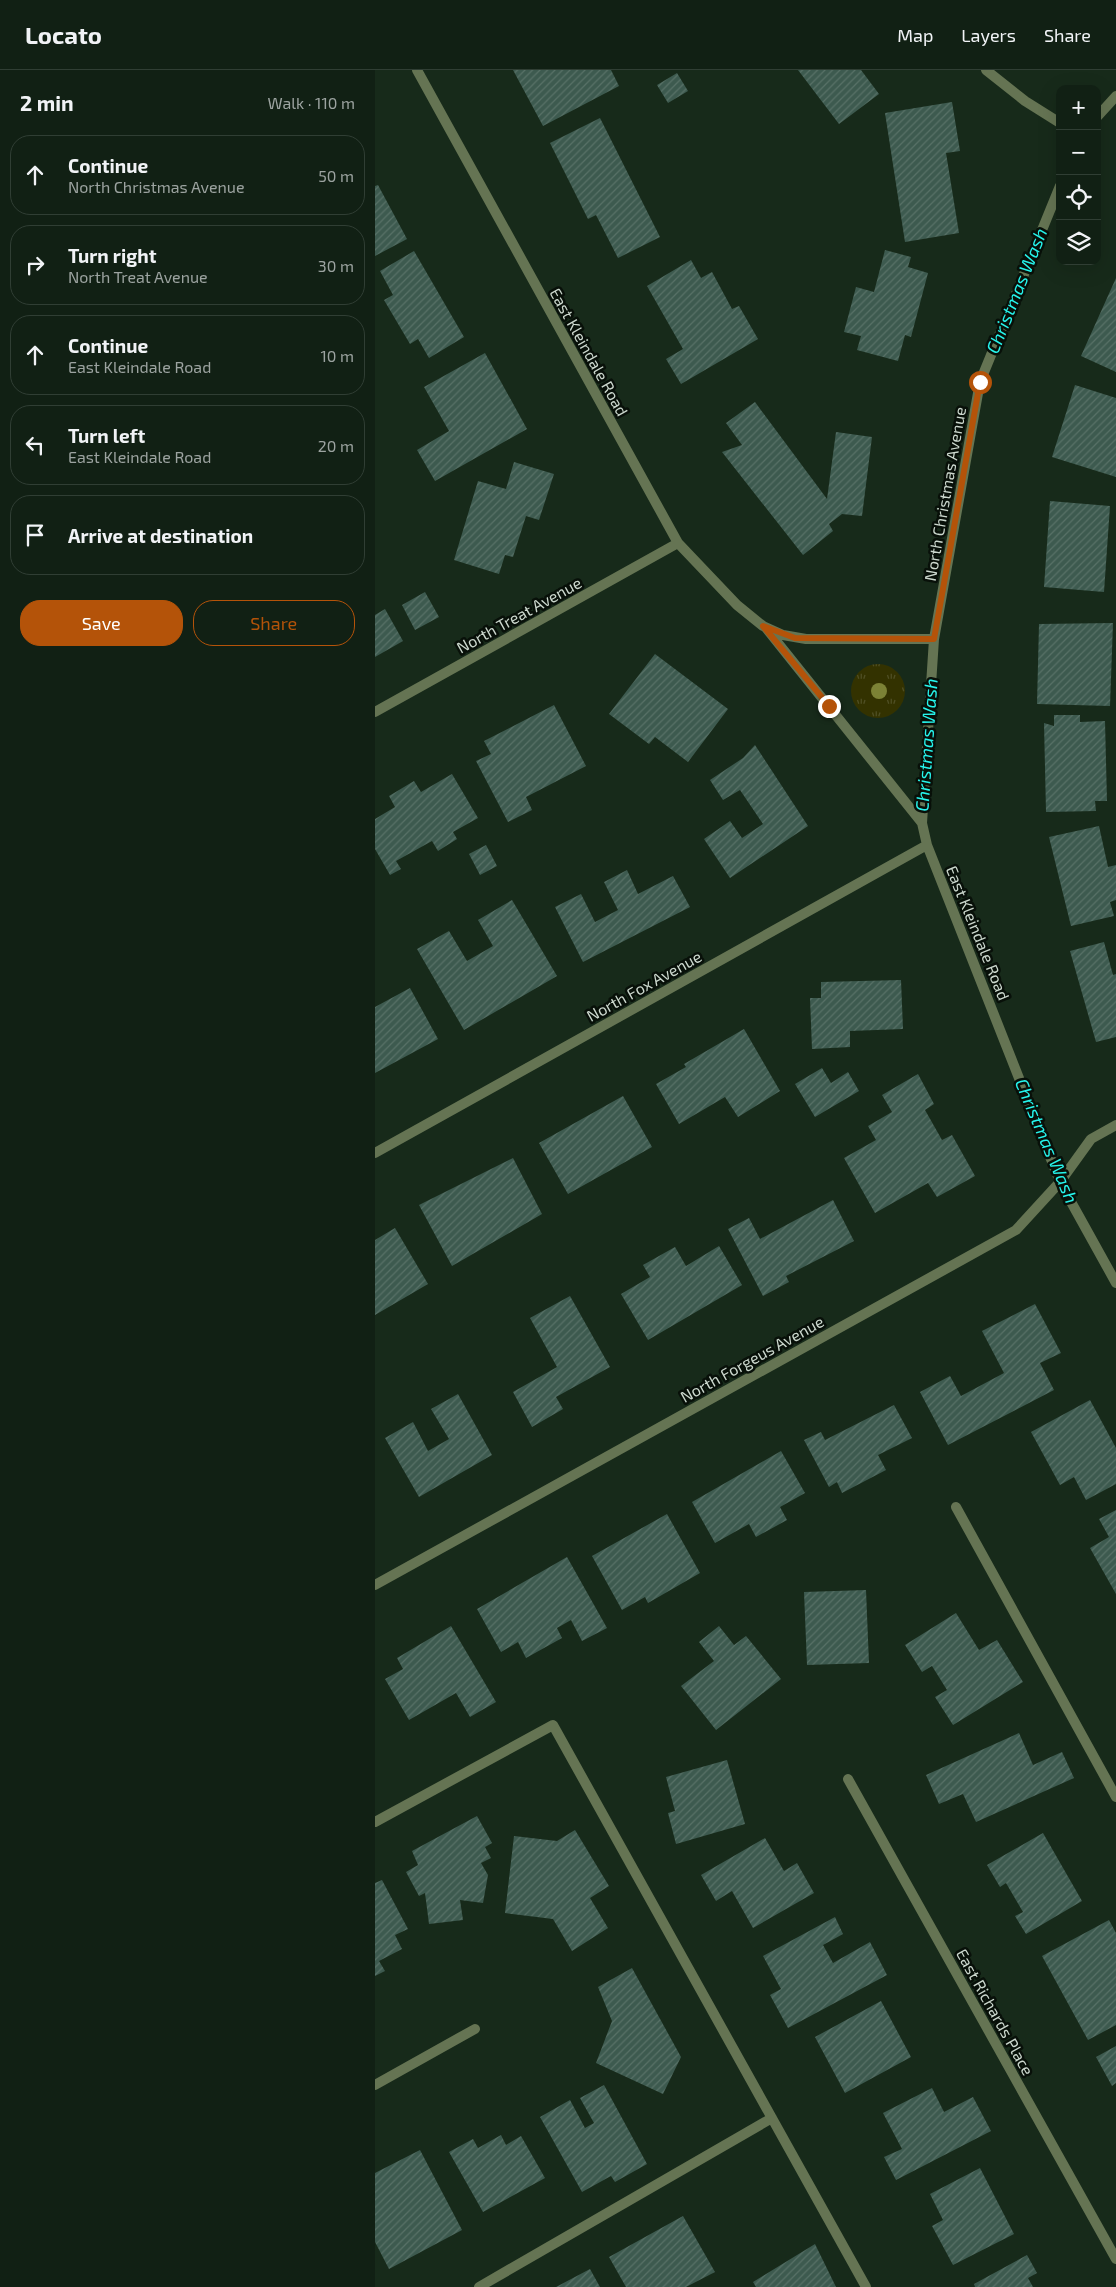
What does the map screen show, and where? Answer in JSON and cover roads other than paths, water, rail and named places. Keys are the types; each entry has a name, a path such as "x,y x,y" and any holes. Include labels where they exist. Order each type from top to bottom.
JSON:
{"street":[{"name":"East Kleindale Road","path":"417,70 678,543 737,605 763,626 922,823 927,845 1060,1182 1116,1283"},
{"path":"987,70 1025,101 1056,120"},
{"path":"1101,113 1116,96"},
{"name":"North Christmas Avenue","path":"922,823 934,639 980,382 1056,196"},
{"name":"North Treat Avenue","path":"375,712 678,543"},
{"name":"East Kleindale Road","path":"763,626 783,635 806,639 934,639"},
{"name":"North Fox Avenue","path":"375,1153 927,845"},
{"name":"North Forgeus Avenue","path":"375,1585 1016,1230 1060,1182 1091,1139 1116,1125"},
{"path":"956,1507 1116,1797"},
{"path":"375,1822 553,1726 866,2287"},
{"name":"East Richards Place","path":"848,1779 1116,2259"},
{"path":"375,2084 475,2029"},
{"path":"479,2287 773,2118"}],"water label":[{"name":"Christmas Wash","path":"1017,291"},
{"name":"Christmas Wash","path":"927,745"},
{"name":"Christmas Wash","path":"1046,1141"}]}
